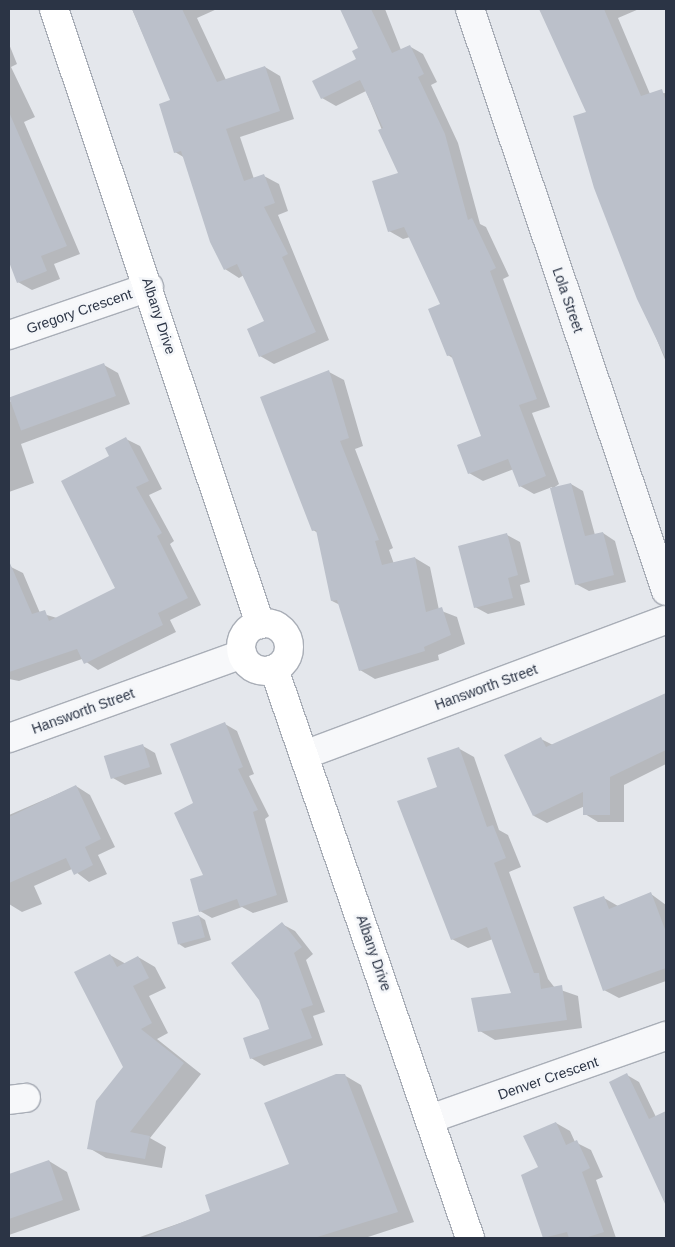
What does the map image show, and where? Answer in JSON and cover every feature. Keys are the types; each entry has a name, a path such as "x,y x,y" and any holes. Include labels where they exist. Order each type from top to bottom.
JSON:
{"street":[{"name":"Albany Drive","path":"54,9 149,287 260,624"},
{"name":"Lola Street","path":"470,9 666,591"},
{"name":"Gregory Crescent","path":"9,335 149,287"},
{"name":"Hansworth Street","path":"306,754 666,620"},
{"path":"260,624 282,629 289,644 286,659 274,669 258,670 242,654 246,632 260,624"},
{"name":"Hansworth Street","path":"9,738 242,654"},
{"name":"Albany Drive","path":"274,669 306,754 470,1238"},
{"name":"Denver Crescent","path":"430,1119 666,1036"}],"building":[{"path":"132,9 182,9 217,82 265,66 280,111 226,129 244,181 264,174 275,203 264,207 288,254 282,257 316,332 259,357 247,329 264,321 237,264 224,270 210,242 181,151 174,153 159,104 170,100"},
{"path":"340,9 371,9 392,53 410,45 424,74 418,77 445,134 468,220 472,218 496,268 490,271 537,399 519,405 546,476 519,487 508,459 468,474 457,445 481,436 451,355 447,356 428,309 440,304 404,227 388,232 372,181 398,173 378,130 383,128 360,80 321,99 312,81 356,59 352,51 358,48"},
{"path":"539,9 604,9 641,96 662,89 666,102 666,359 637,299 594,188 573,116 586,112"},
{"path":"9,112 67,246 41,256 47,271 17,283 9,262"},
{"path":"104,363 116,396 21,430 9,398"},
{"path":"329,370 349,438 340,441 379,540 375,541 382,565 415,557 426,612 442,607 451,635 424,647 425,651 359,671 337,600 331,601 316,530 312,531 260,397"},
{"path":"126,437 149,481 136,487 162,533 157,536 188,598 158,613 163,625 84,664 77,649 9,672 9,561 32,614 45,610 49,621 115,588 61,481 109,456 105,448"},
{"path":"571,483 585,536 603,532 614,575 575,585 550,488"},
{"path":"507,533 518,575 508,578 513,598 474,608 458,546"},
{"path":"666,693 666,750 610,777 610,815 583,815 583,792 533,816 504,755 541,737 546,747"},
{"path":"225,722 243,767 238,769 258,810 253,812 277,895 240,907 237,899 199,912 190,879 203,875 174,813 193,803 170,744"},
{"path":"143,744 150,767 111,779 104,756"},
{"path":"459,747 487,827 493,825 506,858 494,863 534,973 539,973 541,989 562,985 567,1020 478,1032 471,998 511,993 487,927 451,940 397,801 437,787 427,758"},
{"path":"76,785 101,839 85,847 93,865 74,875 66,858 9,883 9,817"},
{"path":"651,892 666,932 666,968 603,991 573,907 604,896 609,909"},
{"path":"199,915 205,937 178,944 172,922"},
{"path":"282,922 302,947 294,953 313,1005 301,1009 312,1038 250,1059 243,1038 269,1029 259,1000 231,963"},
{"path":"110,954 117,967 138,956 149,978 133,986 152,1023 141,1029 184,1063 130,1132 150,1136 145,1159 87,1149 96,1101 123,1067 74,972"},
{"path":"627,1073 649,1119 666,1111 666,1206 609,1082"},
{"path":"336,1074 345,1074 398,1212 314,1238 143,1238 210,1211 205,1195 289,1164 264,1103"},
{"path":"556,1122 566,1145 577,1140 590,1168 582,1172 604,1232 585,1238 569,1238 567,1232 543,1238 521,1175 538,1167 523,1136"},
{"path":"49,1160 63,1200 9,1219 9,1174"}]}
